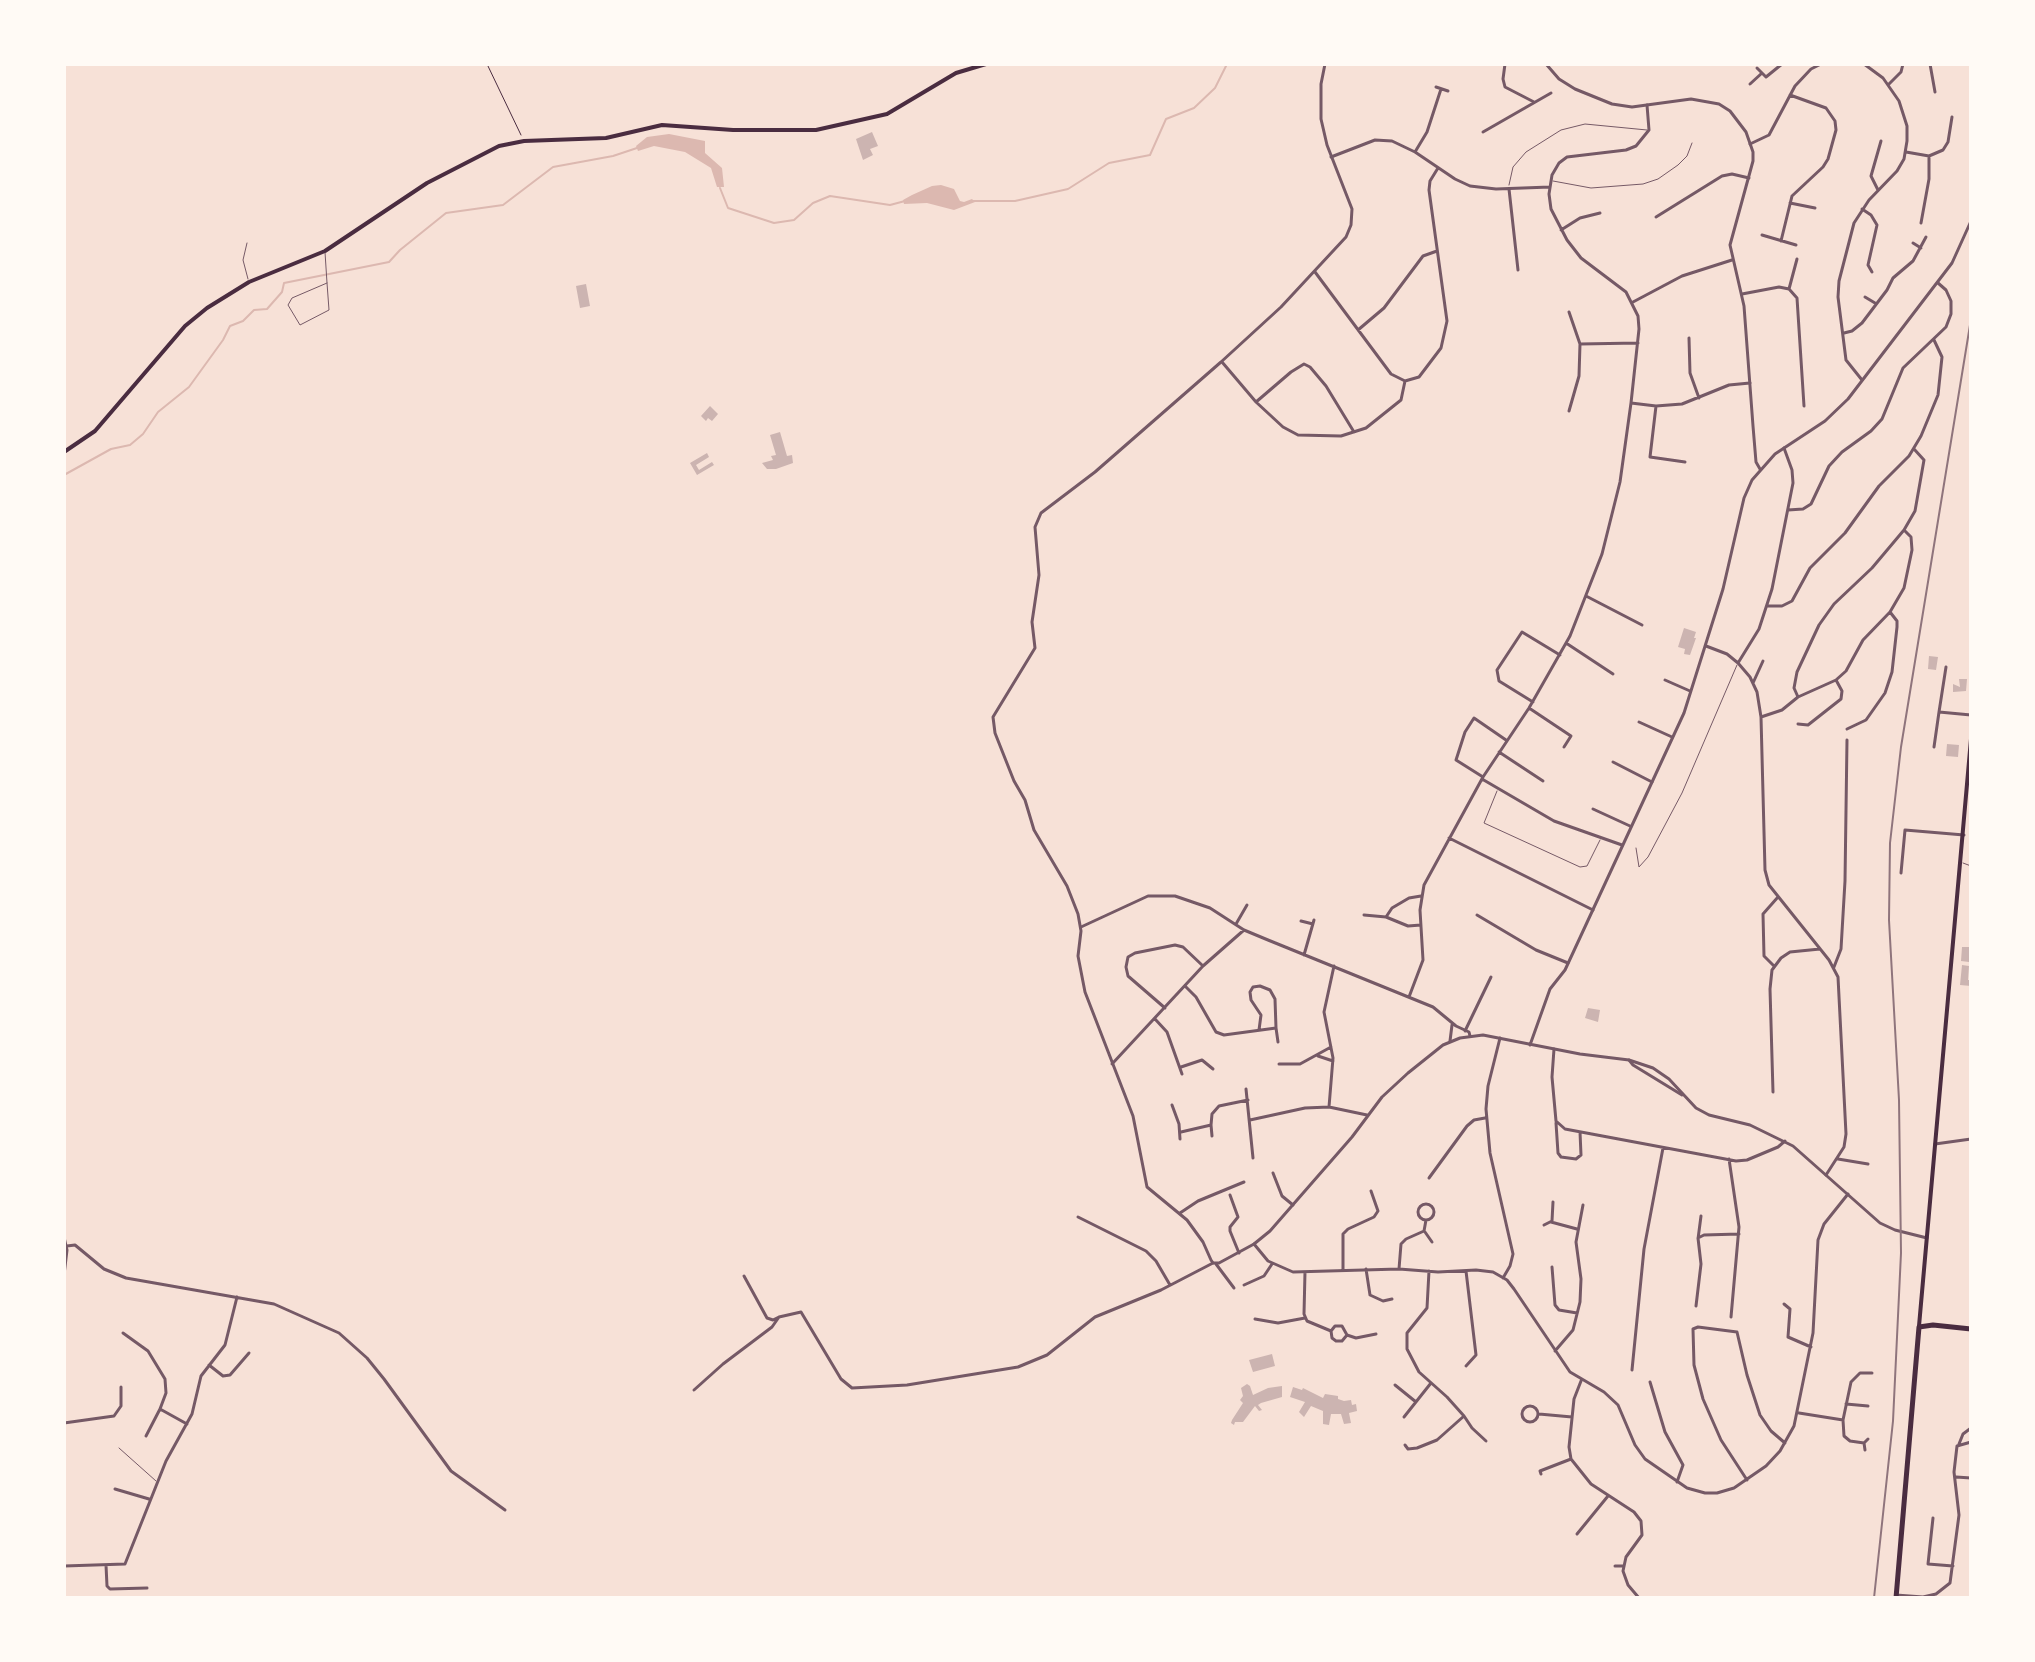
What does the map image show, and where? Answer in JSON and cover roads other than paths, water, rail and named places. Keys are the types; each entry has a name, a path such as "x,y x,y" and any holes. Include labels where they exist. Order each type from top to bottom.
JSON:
{"highway":[{"path":"1896,1596 1919,1327 1933,1325 1971,1329"}],"main road":[{"path":"64,452 95,431 185,326 207,308 249,282 325,251 386,208 455,167 499,146 524,141 606,138 662,125 733,130 816,130 887,114 956,73 986,64"},
{"path":"1919,1327 1971,739"}],"street":[{"path":"1234,1288 1180,1213 1147,1187 1133,1116 1085,992 1078,956 1081,927 1067,886 1034,830 1025,800 1014,781 992,723 997,709 1035,648 1032,622 1039,575 1037,520 1053,503 1088,478 1221,362 1315,272 1346,237 1353,217 1323,132 1321,84 1325,64"},
{"path":"1505,64 1505,87 1534,102"},
{"path":"1546,64 1559,79 1583,94 1612,104 1632,107 1691,99 1719,104 1740,122 1750,144 1753,161 1730,245 1742,294 1756,462 1760,469"},
{"path":"1757,68 1766,77 1782,64"},
{"path":"1750,144 1769,135 1801,77 1821,64"},
{"path":"1862,380 1846,360 1838,297 1839,281 1849,235 1862,209 1897,171 1906,152 1907,126 1889,84 1864,64"},
{"path":"1889,84 1901,72 1903,64"},
{"path":"1930,64 1935,92"},
{"path":"1750,84 1762,73"},
{"path":"1436,87 1448,91"},
{"path":"1415,152 1427,132 1441,89"},
{"path":"1483,132 1551,93"},
{"path":"1781,241 1790,203 1798,189 1823,167 1836,130 1835,121 1826,108 1790,95"},
{"path":"1409,997 1423,960 1421,896 1424,885 1482,778 1533,702 1566,643 1602,554 1620,482 1639,323 1633,302 1615,282 1581,258 1561,230 1551,209 1551,181 1556,166 1567,157 1631,149 1644,139 1649,130 1647,105"},
{"path":"1906,152 1929,156 1943,150 1948,142 1952,117"},
{"path":"1331,157 1364,143 1383,140 1399,143 1470,186 1509,189 1550,187"},
{"path":"1878,190 1871,176 1881,141"},
{"path":"1921,223 1929,179 1929,156"},
{"path":"1315,272 1391,374 1405,381 1415,380 1437,354 1444,337 1446,314 1429,190 1430,181 1438,168"},
{"path":"1656,217 1722,176 1732,174 1749,178"},
{"path":"1509,189 1518,270"},
{"path":"1790,203 1815,208"},
{"path":"1862,209 1871,215 1877,225 1868,265 1872,272"},
{"path":"1561,230 1580,218 1600,213"},
{"path":"1530,1045 1550,989 1568,963 1684,713 1723,589 1744,498 1760,469 1784,448 1825,421 1862,380 1938,283 1958,252 1971,221"},
{"path":"1762,235 1796,245"},
{"path":"1844,333 1859,327 1893,278 1909,266 1926,237"},
{"path":"1913,243 1921,248"},
{"path":"1358,330 1384,308 1423,256 1437,251"},
{"path":"1789,289 1797,259"},
{"path":"1633,302 1682,276 1732,260"},
{"path":"1788,510 1803,509 1811,504 1829,466 1878,425 1899,373 1949,321 1952,307 1949,295 1938,283"},
{"path":"1742,294 1773,288 1789,289 1799,302 1804,406"},
{"path":"1865,297 1877,304"},
{"path":"1569,312 1580,344 1579,376 1569,411"},
{"path":"1689,338 1690,373 1699,398"},
{"path":"1768,606 1782,606 1792,601 1810,568 1845,533 1879,486 1913,448 1929,420 1938,395 1942,357 1934,340"},
{"path":"1580,344 1638,343"},
{"path":"1221,362 1256,402 1293,434 1328,437 1354,432 1372,424 1397,404 1403,396 1405,381"},
{"path":"1256,402 1304,364 1326,386 1354,432"},
{"path":"1631,403 1656,406 1682,404 1729,385 1750,383"},
{"path":"1656,406 1650,457 1685,462"},
{"path":"1738,663 1759,629 1768,606 1793,475 1784,448"},
{"path":"1798,697 1794,688 1797,672 1819,625 1834,604 1865,575 1904,530 1917,505 1924,465 1922,456 1913,448"},
{"path":"1761,717 1782,710 1798,697 1836,680 1846,671 1868,633 1890,612 1904,588 1912,542 1904,530"},
{"path":"1586,596 1642,625"},
{"path":"1847,729 1866,720 1890,681 1897,621 1890,612"},
{"path":"1533,702 1499,681 1497,670 1522,632 1560,655"},
{"path":"1566,643 1613,674"},
{"path":"1706,646 1727,654 1753,683 1761,717 1765,870 1769,885 1834,967 1840,983 1846,1115 1844,1147 1826,1175"},
{"path":"1753,683 1763,661"},
{"path":"1934,747 1946,667"},
{"path":"1665,680 1690,691"},
{"path":"1798,724 1808,725 1841,699 1842,691 1836,680"},
{"path":"1529,708 1571,736 1564,747"},
{"path":"1939,712 1971,715"},
{"path":"1507,740 1474,718 1465,732 1456,760 1554,821 1600,840 1622,845"},
{"path":"1639,722 1672,737"},
{"path":"1834,967 1841,949 1843,922 1847,740"},
{"path":"1499,752 1543,781"},
{"path":"1613,762 1652,782"},
{"path":"1593,809 1630,826"},
{"path":"1901,873 1905,830 1964,835"},
{"path":"1449,838 1593,910"},
{"path":"1081,927 1148,896 1162,895 1210,908 1244,930 1439,1011 1470,1036"},
{"path":"1386,917 1392,908 1409,898 1421,896"},
{"path":"1774,966 1764,956 1763,914 1778,897"},
{"path":"1236,924 1247,905"},
{"path":"1364,915 1386,917 1408,926 1421,925"},
{"path":"1477,915 1536,950 1568,963"},
{"path":"1301,921 1313,922 1304,955"},
{"path":"1112,1064 1203,966 1244,930"},
{"path":"1165,1008 1128,976 1128,957 1175,945 1183,947 1203,966"},
{"path":"1773,1092 1770,981 1774,966 1790,952 1820,949"},
{"path":"1329,1107 1333,1061 1324,1012 1334,966"},
{"path":"1465,1031 1491,977"},
{"path":"1185,986 1196,997 1220,1035 1276,1028"},
{"path":"1259,1030 1261,1015 1249,996 1253,987 1260,986 1270,990 1275,999 1278,1042"},
{"path":"1155,1019 1167,1032 1182,1074"},
{"path":"1450,1041 1451,1022"},
{"path":"744,1276 767,1318 773,1320 801,1312 822,1350 849,1388 900,1386 1024,1365 1047,1355 1095,1317 1254,1244 1293,1205 1400,1080 1436,1049 1450,1041 1470,1036 1500,1038 1642,1063 1662,1073 1696,1108 1709,1115 1738,1120 1785,1141 1880,1223 1927,1238"},
{"path":"1500,1038 1488,1086 1486,1118 1490,1153 1513,1254 1503,1278"},
{"path":"1279,1064 1300,1064 1332,1046"},
{"path":"1554,1049 1551,1059 1558,1153 1561,1157 1576,1159 1581,1155 1580,1132"},
{"path":"1318,1056 1333,1061"},
{"path":"1181,1067 1202,1060 1213,1069"},
{"path":"1246,1089 1253,1158"},
{"path":"1212,1136 1212,1114 1216,1108 1248,1100"},
{"path":"1172,1105 1181,1132 1180,1139"},
{"path":"1250,1120 1305,1108 1329,1107 1367,1115"},
{"path":"1429,1178 1467,1126 1474,1120 1486,1118"},
{"path":"1556,1121 1565,1129 1729,1159 1747,1160 1785,1141"},
{"path":"1181,1132 1211,1125"},
{"path":"1935,1144 1971,1139"},
{"path":"1632,1370 1644,1249 1663,1147"},
{"path":"1729,1159 1739,1234 1731,1317"},
{"path":"1838,1159 1868,1164"},
{"path":"1268,1180 1273,1175 1282,1196 1293,1205"},
{"path":"1180,1213 1198,1201 1244,1182"},
{"path":"1343,1270 1343,1234 1374,1217 1378,1211 1371,1191"},
{"path":"1254,1244 1272,1264 1286,1271 1466,1270 1488,1271 1503,1278 1514,1289 1570,1372 1604,1392 1618,1405 1641,1455 1677,1482 1694,1491 1711,1493 1728,1491 1766,1466 1785,1443 1799,1413 1811,1347 1818,1240 1824,1224 1848,1194"},
{"path":"1230,1195 1238,1217 1230,1231 1239,1253"},
{"path":"1551,1222 1553,1202"},
{"path":"1428,1204 1434,1212 1432,1218 1426,1220 1419,1217 1418,1211 1428,1204"},
{"path":"1555,1351 1569,1338 1577,1313 1581,1289 1577,1229 1583,1205"},
{"path":"1696,1306 1701,1264 1698,1239 1701,1216"},
{"path":"1078,1217 1146,1251 1156,1261 1170,1285"},
{"path":"1426,1220 1424,1231 1432,1242"},
{"path":"1544,1225 1551,1222 1577,1229"},
{"path":"1399,1269 1403,1241 1424,1231"},
{"path":"1698,1239 1704,1235 1739,1234"},
{"path":"64,1275 66,1241 104,1269 126,1278 274,1304 339,1333 367,1358 451,1471 505,1510"},
{"path":"1244,1285 1264,1276 1272,1264"},
{"path":"1552,1267 1557,1309 1577,1313"},
{"path":"1366,1269 1370,1295 1378,1300 1392,1299"},
{"path":"1466,1270 1476,1355 1466,1366"},
{"path":"1429,1271 1427,1308 1411,1326 1406,1340 1413,1362 1486,1441"},
{"path":"1305,1272 1305,1318"},
{"path":"64,1566 125,1564 166,1461 192,1414 201,1376 225,1345 237,1297"},
{"path":"1691,1299 1697,1299"},
{"path":"1784,1304 1790,1309 1788,1337 1811,1347"},
{"path":"694,1390 772,1327 779,1317"},
{"path":"1255,1319 1278,1323 1297,1322 1305,1318"},
{"path":"1305,1318 1331,1331"},
{"path":"1347,1335 1338,1342 1332,1338 1331,1331 1335,1326 1342,1326 1347,1335 1359,1338 1376,1334"},
{"path":"1747,1480 1721,1440 1703,1399 1694,1365 1693,1329 1737,1332 1750,1388 1760,1415 1771,1431 1785,1443"},
{"path":"123,1333 148,1351 165,1379 166,1393 146,1436"},
{"path":"209,1365 223,1376 230,1375 249,1353"},
{"path":"1852,1370 1856,1375"},
{"path":"1856,1375 1872,1373"},
{"path":"1856,1375 1849,1387 1843,1420 1844,1436 1850,1441 1864,1443"},
{"path":"1581,1381 1575,1394 1572,1417 1571,1459 1584,1478 1634,1512 1642,1526 1642,1535 1623,1566 1625,1581 1639,1598"},
{"path":"1650,1382 1649,1388 1665,1432 1683,1465 1677,1482"},
{"path":"1404,1417 1431,1383"},
{"path":"1395,1385 1416,1402"},
{"path":"64,1423 114,1416 119,1412 121,1387"},
{"path":"1846,1404 1868,1406"},
{"path":"1531,1406 1536,1408 1538,1414 1530,1422 1523,1419 1522,1414 1524,1409 1531,1406"},
{"path":"160,1409 187,1424"},
{"path":"1799,1413 1843,1420"},
{"path":"1538,1414 1572,1417"},
{"path":"1407,1449 1441,1441 1464,1416"},
{"path":"1896,1596 1936,1594 1950,1583 1959,1515 1954,1470 1963,1434 1971,1428"},
{"path":"1864,1443 1868,1439"},
{"path":"1959,1444 1971,1442"},
{"path":"1864,1443 1865,1450"},
{"path":"1541,1474 1540,1471 1571,1459"},
{"path":"1956,1477 1971,1478"},
{"path":"115,1489 150,1500"},
{"path":"1577,1534 1608,1496"},
{"path":"1579,1518 1586,1524"},
{"path":"1933,1518 1928,1564 1953,1566"},
{"path":"106,1565 107,1586 110,1589 147,1588"},
{"path":"1615,1566 1623,1566"}],"lane":[{"path":"1509,189 1513,167 1537,144 1561,130 1585,124 1649,130"},
{"path":"1551,181 1591,188 1643,184 1663,176 1678,165 1687,156 1692,143"},
{"path":"247,243 243,260 249,282"},
{"path":"325,251 329,310 300,325 288,305 292,298 327,283"},
{"path":"1636,848 1639,867 1648,857 1682,793 1738,663"},
{"path":"1498,788 1484,823 1580,867 1587,866 1600,840"},
{"path":"1961,862 1971,866"},
{"path":"119,1448 158,1483"}],"waterway":[{"path":"973,201 1015,201 1068,189 1109,163 1150,155 1166,119 1194,108 1215,88 1227,64"},
{"path":"64,475 111,449 130,445 143,434 158,412 189,387 230,326 243,321 254,310 267,309 282,292 284,283 389,262 446,213 503,205 553,167 613,156 637,148"},
{"path":"720,188 728,208 774,223 794,220 813,203 830,196 890,205 905,201"}],"railway":[{"path":"1874,1598 1893,1421 1901,1253 1899,1100 1889,920 1890,843 1901,747 1971,319"}]}
